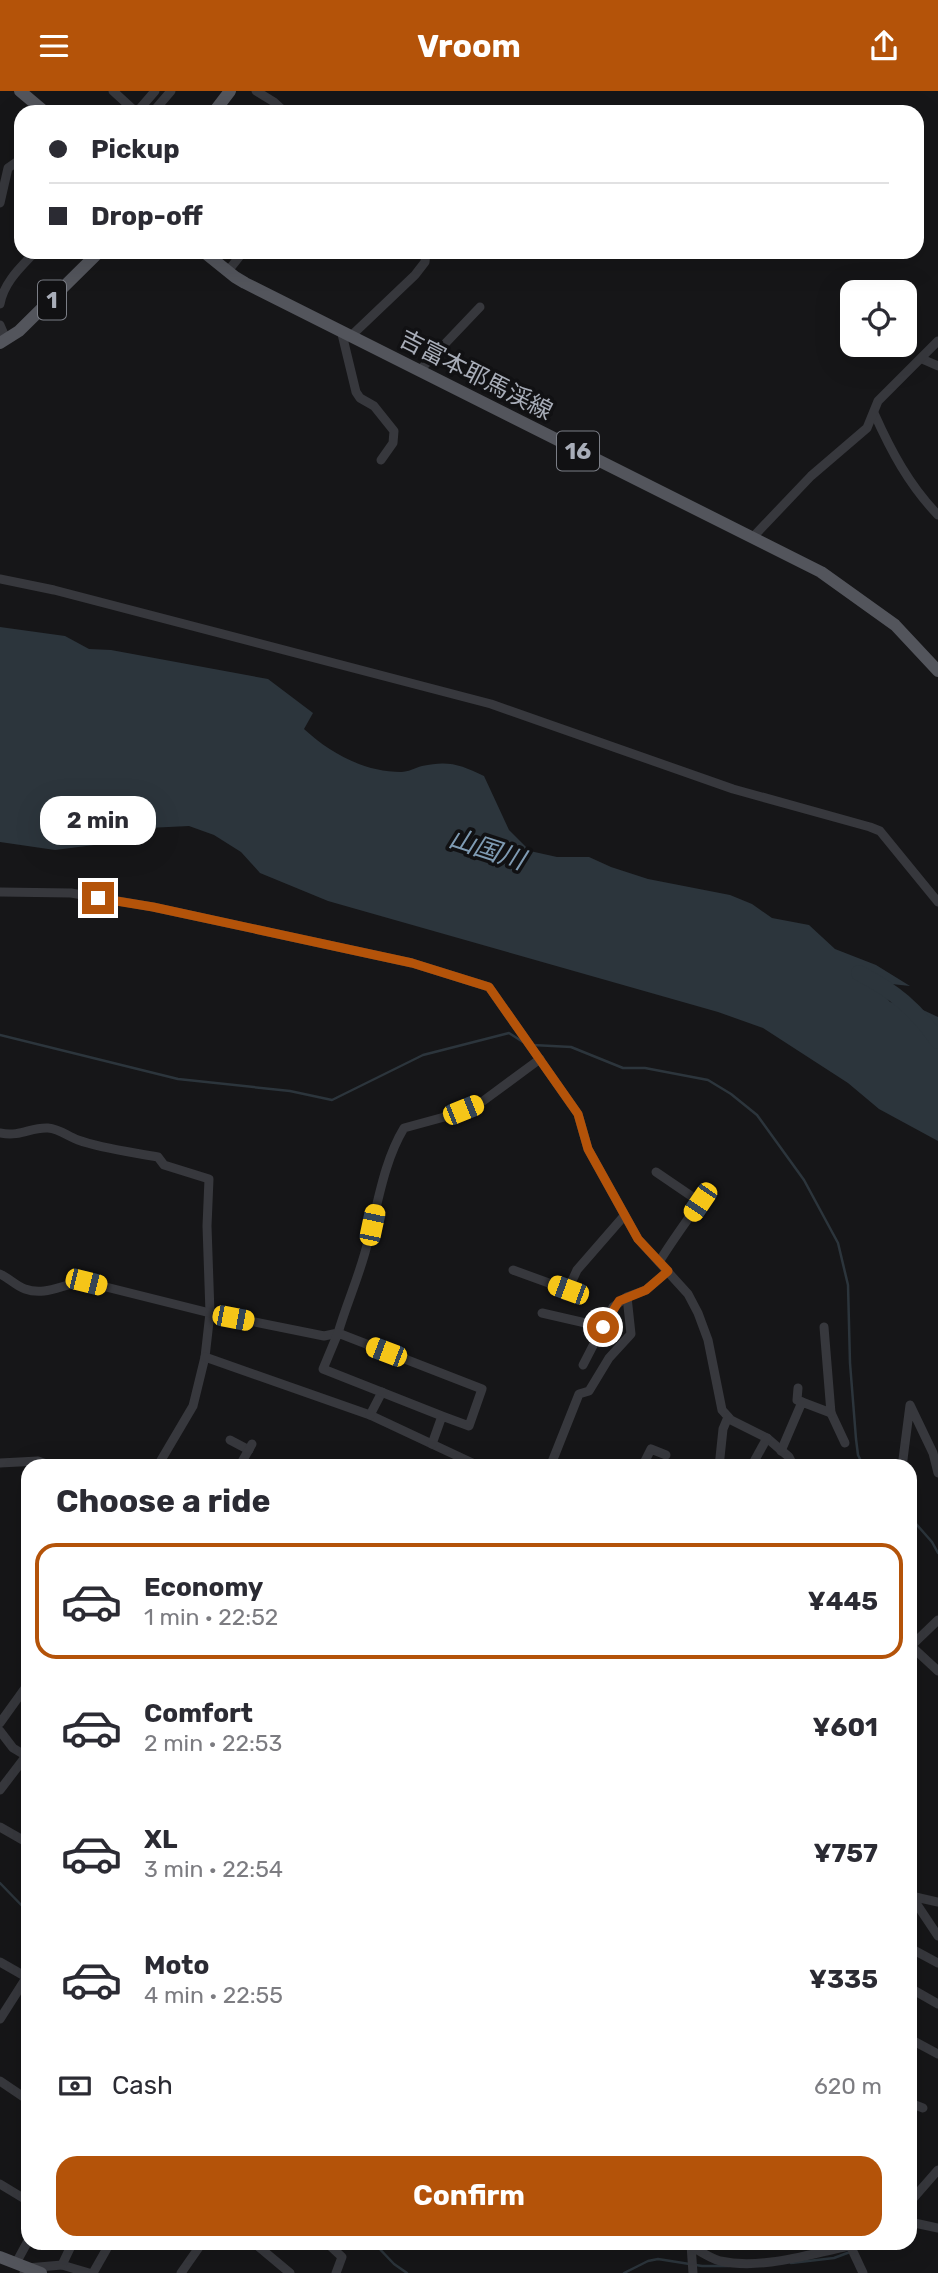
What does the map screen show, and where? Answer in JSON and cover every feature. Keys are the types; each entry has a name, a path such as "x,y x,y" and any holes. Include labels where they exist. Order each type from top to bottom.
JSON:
{"main road":[{"path":"20,91 37,105"},
{"path":"219,105 230,91"},
{"name":"1","path":"3,341 19,331 92,259"},
{"name":"吉富本耶馬渓線","path":"213,259 245,283 821,572 895,625 938,671"},
{"path":"0,2257 30,2270"}],"street":[{"path":"113,91 128,105"},
{"path":"142,105 155,91"},
{"path":"159,105 171,91"},
{"path":"256,91 277,105"},
{"path":"0,203 4,166"},
{"path":"0,304 15,273 28,259"},
{"path":"228,271 237,259"},
{"path":"381,460 393,443 394,431 374,406 360,398 356,392 347,332 415,275 425,259"},
{"path":"420,370 480,307"},
{"path":"0,325 3,341"},
{"path":"752,538 811,476 867,428 878,401 938,341"},
{"path":"922,359 938,366"},
{"path":"874,413 892,454 919,495 938,515"},
{"path":"0,579 54,590 491,704 733,789 870,827 880,831 938,902"},
{"path":"0,892 71,893 153,907 412,963 489,987 578,1114 588,1149 638,1239 688,1294 708,1340 722,1410 728,1417 766,1438 788,1459"},
{"path":"0,1275 22,1289 35,1292 50,1291 73,1282 86,1282 210,1313 324,1336 338,1333 482,1389 468,1426 323,1369 338,1333 368,1244 395,1142 404,1128 479,1104 540,1059"},
{"path":"0,1133 21,1134 39,1128 50,1129 63,1132 77,1140 158,1157 164,1165 209,1179 207,1226 210,1313 205,1357 193,1406 162,1459"},
{"path":"656,1172 702,1199 659,1262"},
{"path":"513,1270 567,1293 577,1270 624,1216"},
{"path":"583,1365 613,1307 627,1297 646,1290 668,1271"},
{"path":"553,1459 579,1394 589,1391 609,1358 631,1333 627,1297"},
{"path":"542,1313 603,1327"},
{"path":"824,1327 831,1413 845,1443"},
{"path":"205,1357 370,1415 464,1459"},
{"path":"798,1388 797,1400 831,1413"},
{"path":"370,1415 382,1392"},
{"path":"781,1451 802,1402"},
{"path":"903,1459 910,1405 933,1453 938,1473"},
{"path":"432,1444 442,1416"},
{"path":"720,1459 723,1429 728,1417"},
{"path":"755,1459 766,1438"},
{"path":"230,1440 250,1447 243,1459"},
{"path":"646,1459 650,1449 666,1455"},
{"path":"0,1463 21,1462"},
{"path":"917,1640 938,1620"},
{"path":"917,1652 938,1671"},
{"path":"0,1723 21,1693"},
{"path":"0,1731 13,1748 21,1753"},
{"path":"0,1790 21,1764"},
{"path":"0,1827 21,1839"},
{"path":"917,1897 938,1902"},
{"path":"917,1905 938,1936"},
{"path":"917,1952 938,1963"},
{"path":"0,1963 21,1974"},
{"path":"0,2019 21,1986"},
{"path":"917,1992 938,2004"},
{"path":"917,2043 938,2054"},
{"path":"0,2081 21,2095"},
{"path":"917,2106 923,2108"},
{"path":"917,2194 938,2170"},
{"path":"0,2185 21,2197"},
{"path":"917,2223 938,2228"},
{"path":"29,2250 30,2270 62,2265 91,2273 106,2250"},
{"path":"62,2265 69,2250"},
{"path":"181,2273 197,2250"},
{"path":"262,2250 290,2273"},
{"path":"334,2250 342,2257 336,2273"},
{"path":"691,2250 693,2273"},
{"path":"701,2250 720,2260 736,2263 778,2261 827,2250"},
{"path":"852,2250 863,2273"}],"water":[{"path":"0,627 65,636 89,649 111,650 268,679 313,713 304,729 348,760 374,769 401,772 431,764 447,764 461,766 484,776 509,830 530,851 557,857 589,857 648,879 730,895 752,904 772,918 809,925 835,949 876,965 910,986 873,982 890,1002 923,1010 938,1017 938,1141 879,1109 848,1083 763,1028 718,1012 328,901 260,873 241,852 214,835 189,826 148,828 102,844 55,850 0,842"}],"waterway":[{"name":"山国川","path":"859,973 903,1002 938,1041"},
{"path":"0,1035 178,1079 290,1091 332,1100 423,1055 509,1033 523,1042"},
{"path":"533,1045 571,1047 623,1068 645,1068 708,1080 757,1115 804,1180 838,1243 848,1285 850,1363 860,1459"},
{"path":"917,1525 938,1553"},
{"path":"0,1883 21,1905"},
{"path":"381,2250 407,2273"},
{"path":"791,2263 834,2258 850,2252"},
{"path":"624,2273 658,2259 702,2266 729,2266"}],"route":[{"path":"98,898 342,947 412,963 489,987 578,1114 588,1149 638,1239 668,1271 646,1290 619,1301 603,1327"}]}
